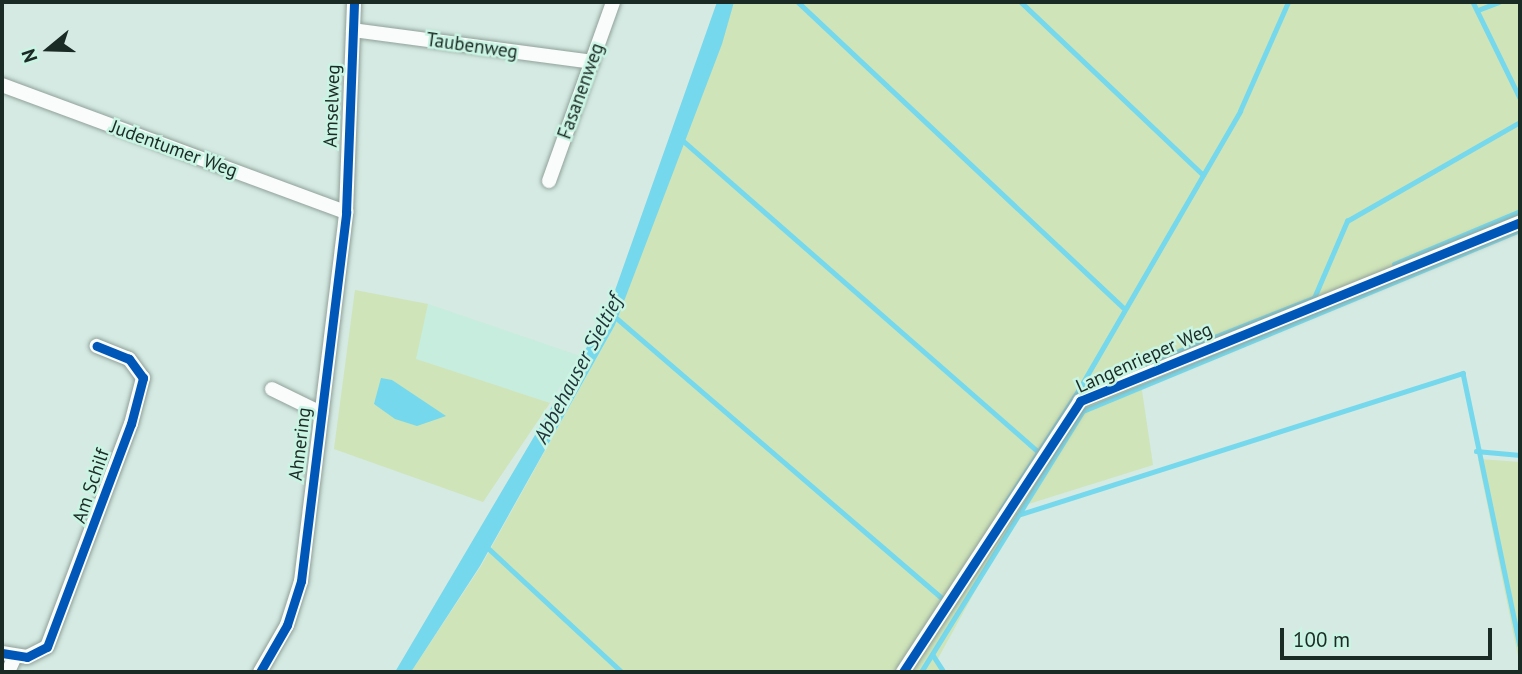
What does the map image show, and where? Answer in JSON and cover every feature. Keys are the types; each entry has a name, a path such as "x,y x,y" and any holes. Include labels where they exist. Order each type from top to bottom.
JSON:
{"street":[{"name":"Amselweg","path":"346,212 354,2"},
{"name":"Fasanenweg","path":"548,181 613,2"},
{"name":"Taubenweg","path":"353,30 592,62"},
{"name":"Judentumer Weg","path":"2,85 346,212"},
{"name":"Ahnering","path":"260,672 287,625 301,581 346,212"},
{"name":"Langenrieper Weg","path":"903,672 1080,401 1520,222"},
{"name":"Am Schilf","path":"8,654 37,654 47,647 84,560 143,378 129,359 96,346"},
{"path":"272,389 321,413"},
{"path":"8,654 8,672"}],"shaded area":[{"path":"734,2 1520,2 1520,215 1140,377 1153,465 1022,506 936,662 942,672 411,672 481,566 615,325"},
{"path":"355,290 428,304 416,359 550,403 483,502 334,449","holes":["392,380 404,391 418,398 374,405"]},
{"path":"428,304 580,356 550,403 415,359"},
{"path":"1478,459 1520,462 1520,666"}],"water":[{"name":"Abbehauser Sieltief","path":"717,2 734,2 722,44 615,325 480,566 411,672 395,672 607,313"},
{"path":"381,378 392,380 446,416 417,426 395,419 374,404"}],"waterway":[{"path":"798,2 1123,307"},
{"path":"1021,2 1203,175"},
{"path":"1001,510 1078,391 1240,111 1288,2"},
{"path":"1473,2 1520,98"},
{"path":"1478,10 1499,2"},
{"path":"1080,390 1314,298 1347,221 1520,122"},
{"path":"680,138 1038,451"},
{"path":"1394,264 1520,211"},
{"path":"921,672 1083,411 1520,230"},
{"name":"Abbehauser Sieltief","path":"613,315 944,600"},
{"path":"1018,515 1463,373 1520,645"},
{"path":"1476,451 1520,455"},
{"path":"487,547 622,672"},
{"path":"933,655 944,672"}],"cycle path":[{"path":"260,672 287,625 301,581 346,212 354,2"},
{"path":"903,672 1080,401 1520,222"},
{"path":"2,653 27,657 47,647 131,424 143,378 129,359 96,346"}]}
